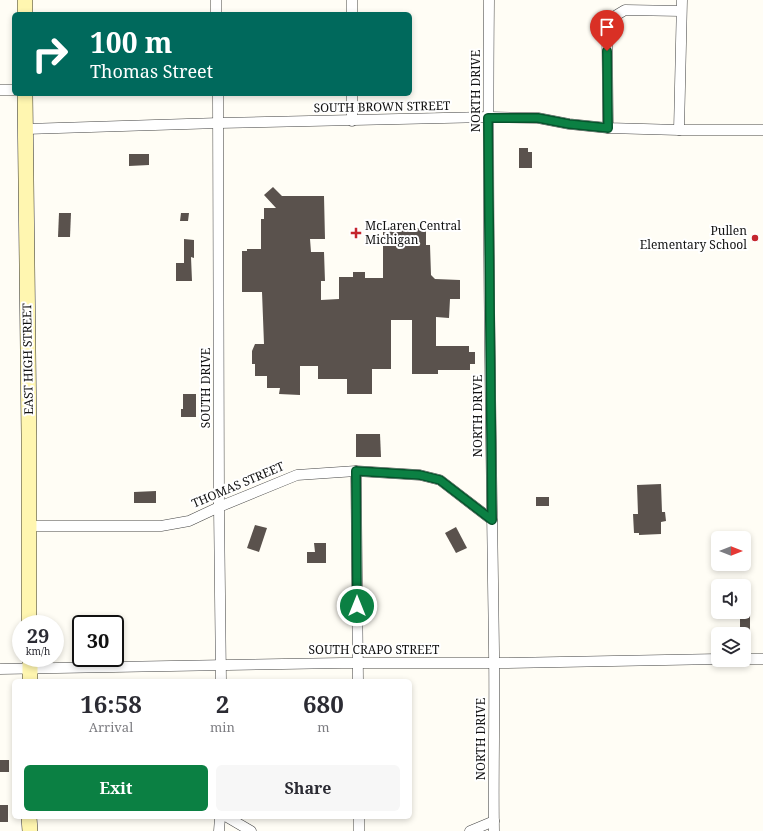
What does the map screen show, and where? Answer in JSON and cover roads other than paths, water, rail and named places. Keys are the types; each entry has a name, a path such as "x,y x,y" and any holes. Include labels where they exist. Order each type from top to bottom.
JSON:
{"street":[{"path":"25,12 26,0"},
{"path":"216,0 216,12"},
{"path":"352,0 352,12"},
{"name":"NORTH DRIVE","path":"489,0 488,118 494,663 494,826"},
{"path":"679,130 682,0"},
{"path":"608,128 607,24 615,16 625,10 681,11"},
{"path":"0,90 12,90"},
{"name":"EAST HIGH STREET","path":"25,96 29,436 29,615"},
{"name":"SOUTH DRIVE","path":"218,96 221,679"},
{"path":"352,96 352,121"},
{"name":"SOUTH BROWN STREET","path":"26,129 218,123 538,118 569,124 608,128 763,130"},
{"path":"356,471 358,679"},
{"name":"THOMAS STREET","path":"28,526 161,526 189,521 297,474 356,471 420,475 440,480 492,520"},
{"name":"SOUTH CRAPO STREET","path":"0,669 711,659"},
{"path":"751,659 763,659"},
{"path":"29,819 30,831"},
{"path":"219,831 220,819"},
{"path":"230,819 251,831"},
{"path":"359,819 359,831"},
{"path":"470,831 494,826"}],"place":[{"name":"McLaren Central Michigan","path":"356,233"},
{"name":"Pullen Elementary School","path":"755,238"}]}
